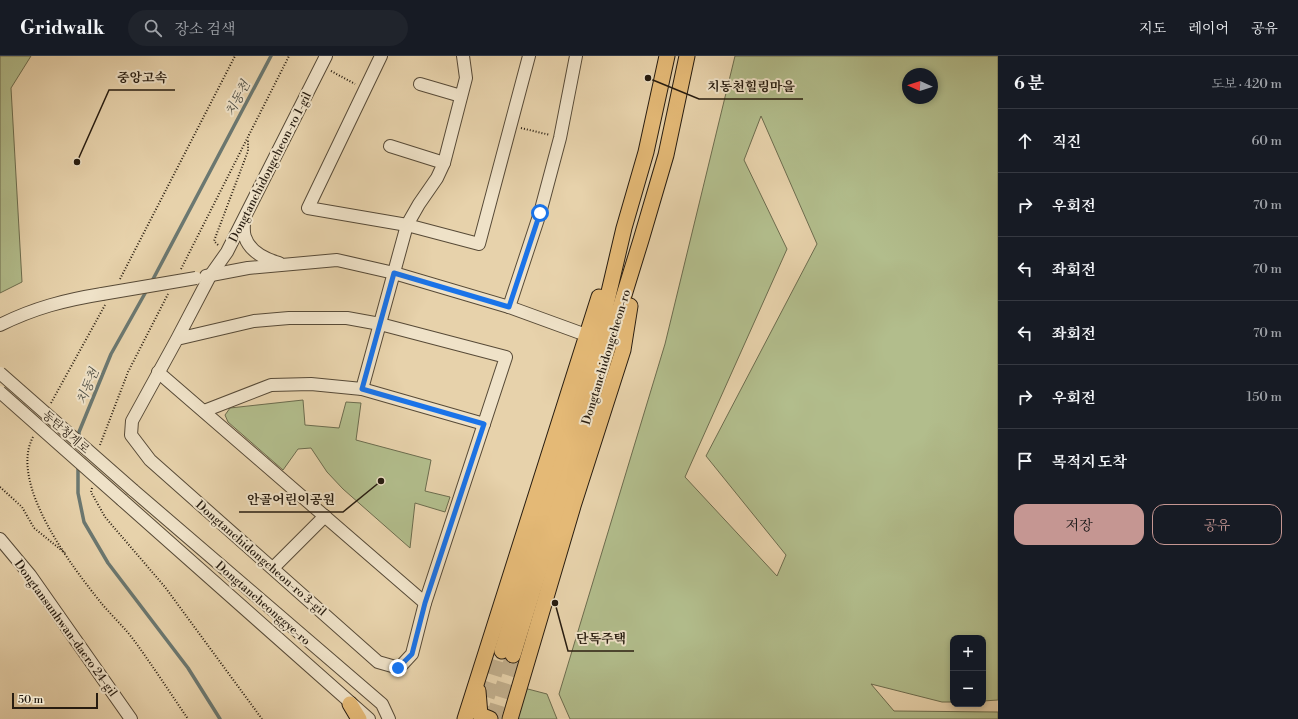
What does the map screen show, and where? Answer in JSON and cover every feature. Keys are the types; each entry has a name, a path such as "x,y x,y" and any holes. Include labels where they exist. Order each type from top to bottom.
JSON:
{"main road":[{"name":"Dongtanchidongcheon-ro","path":"667,56 646,152 624,228 601,326 577,401 507,653 642,240 666,155 687,56"},
{"path":"465,719 478,684 586,335 624,228"},
{"path":"508,718 623,350 642,240"},
{"path":"478,684 480,715 490,719"},
{"path":"350,704 359,719"}],"street":[{"path":"381,56 308,208 407,226 479,244 529,56"},
{"path":"362,389 407,226 419,204 437,178 444,163 466,78 463,56"},
{"path":"509,307 540,213 560,138 576,56"},
{"name":"Dongtanchidongcheon-ro 1-gil","path":"210,276 227,252 323,61"},
{"path":"420,84 461,96"},
{"path":"390,146 444,163"},
{"path":"244,219 244,237 255,251 265,259 284,264"},
{"path":"0,325 15,318 66,300 104,299 248,268 337,260 394,273 509,307 586,335"},
{"name":"Dongtanchidongcheon-ro 3-gil","path":"177,339 254,322 288,318 347,318 380,324 506,358 425,603 412,654 398,668 378,662 150,460 131,435 132,421 210,276"},
{"path":"158,372 425,603"},
{"name":"동탄청계로","path":"0,373 133,490"},
{"path":"204,411 272,385 311,384 362,389 484,424"},
{"name":"동탄청계로","path":"0,392 122,500"},
{"name":"Dongtancheonggye-ro","path":"133,490 382,704 389,719"},
{"name":"Dongtancheonggye-ro","path":"122,500 350,704 369,719"},
{"path":"273,568 325,516"},
{"name":"Dongtansunhwan-daero 24-gil","path":"0,539 30,575 131,719"}],"path":[{"path":"117,285 235,56"},
{"path":"323,61 365,89"},
{"path":"510,126 560,138"},
{"path":"227,252 214,241 248,151 247,138"},
{"path":"50,404 104,299"},
{"path":"36,431 29,445 28,467 30,486 38,508 66,554 102,604 135,642 188,719"},
{"path":"0,487 22,507 34,528 66,554"}],"green space":[{"path":"0,56 31,56 11,88 22,282 0,293"},
{"path":"735,56 998,56 998,700 986,701 986,635 950,635 950,702 942,702 871,684 894,711 998,712 998,719 570,719 559,694 665,344","holes":["761,116 817,244 706,456 786,555 777,576 685,477 787,249 744,160"]},
{"path":"303,400 305,425 339,428 346,402 361,403 356,440 431,460 425,491 450,497 445,512 415,503 410,548 343,489 327,472 311,448 298,449 283,470 228,422 225,415 230,408"},
{"path":"524,688 547,694 557,719 517,719"}],"waterway":[{"name":"치동천","path":"151,283 271,56"},
{"name":"치동천","path":"79,438 79,432 111,354 148,288"},
{"name":"치동천","path":"78,465 78,493 84,522 108,563 188,668 220,719"}],"tunnel":[{"path":"480,719 502,651"},
{"path":"493,719 513,655"}],"place":[{"name":"치동천힐링마을","path":"648,78"},
{"name":"중앙고속","path":"77,162"},
{"name":"안골어린이공원","path":"381,481"},
{"name":"단독주택","path":"555,603"}],"route":[{"path":"398,668 412,654 425,603 484,424 362,389 394,273 509,307 540,213"}]}
